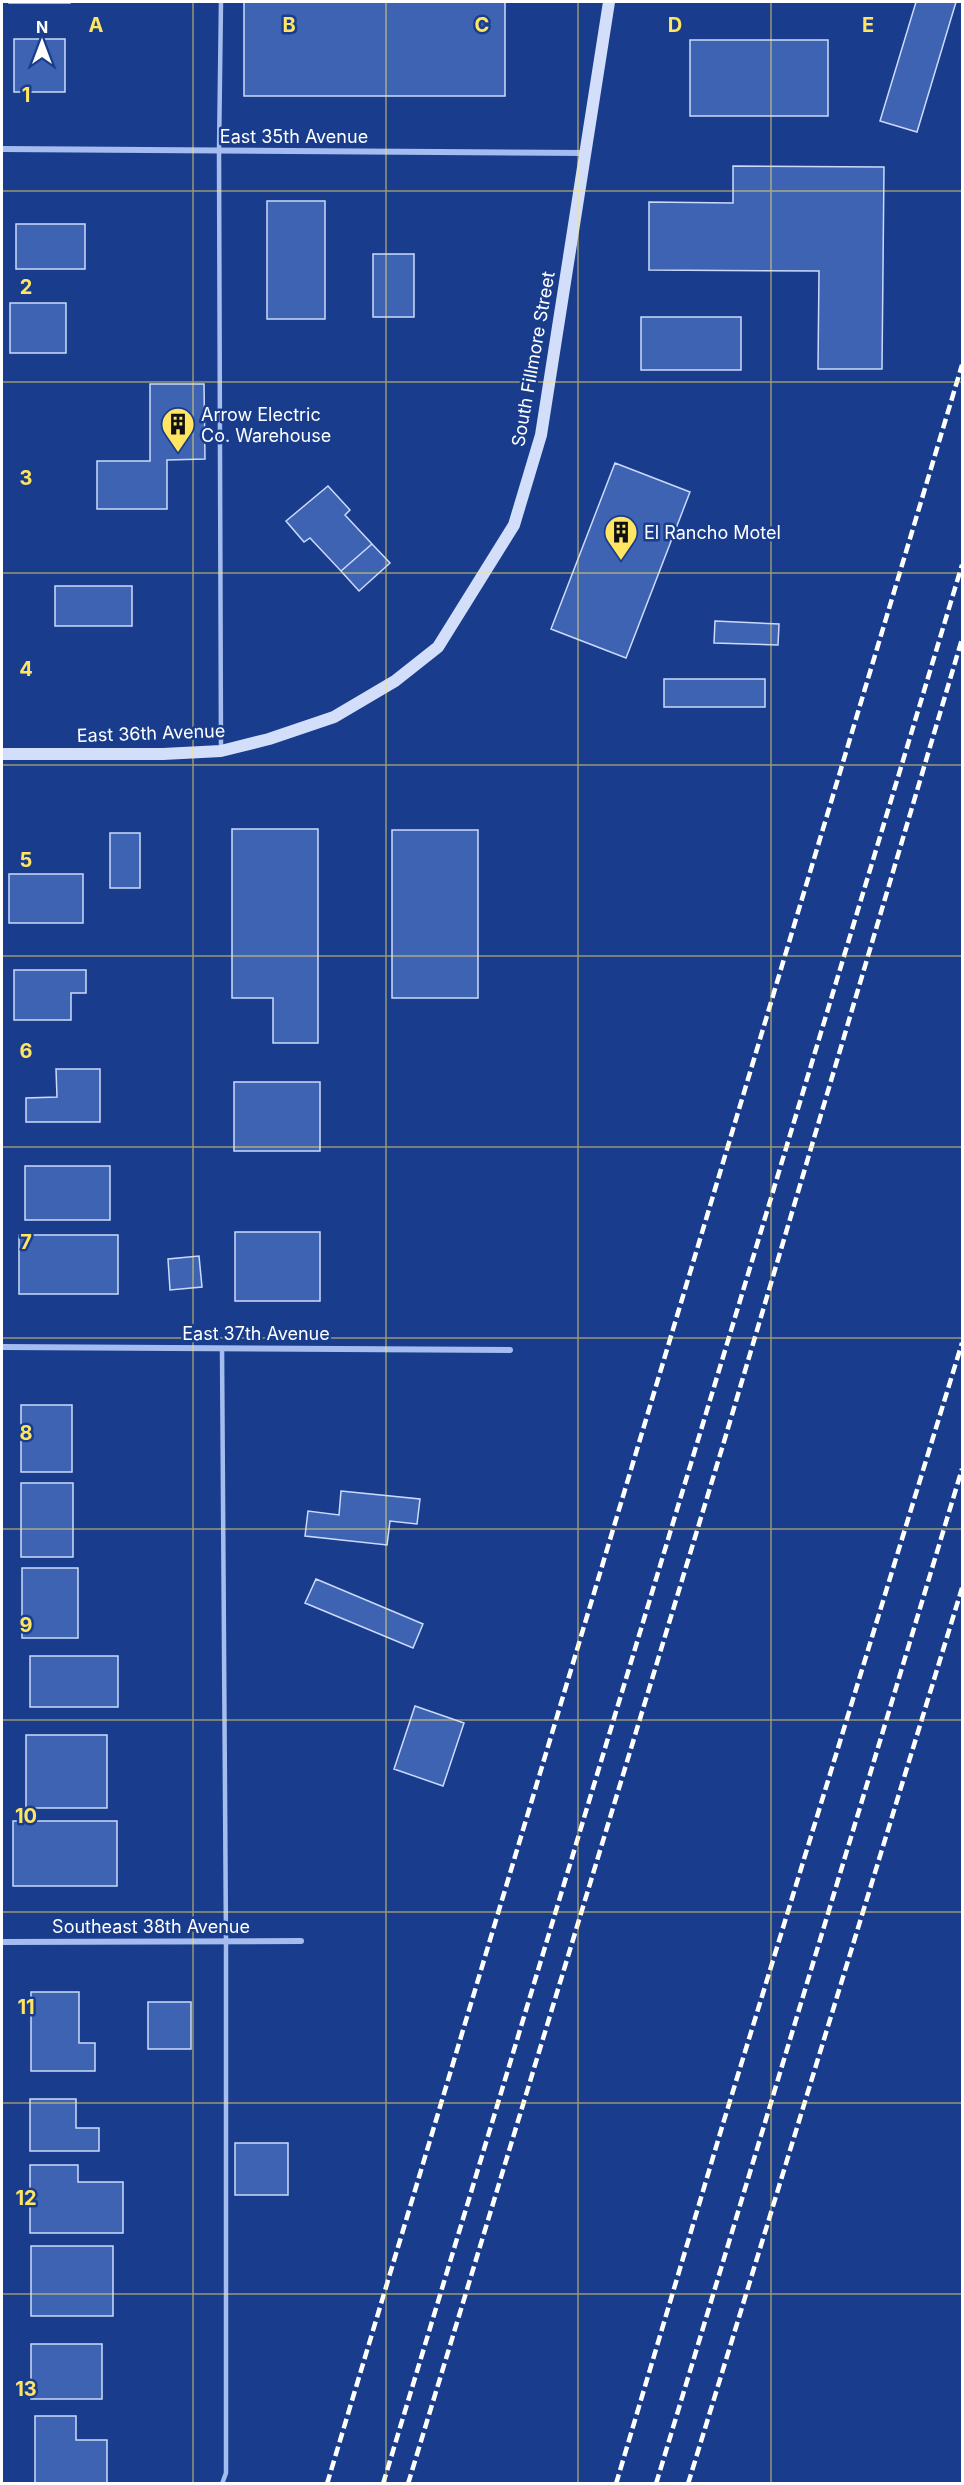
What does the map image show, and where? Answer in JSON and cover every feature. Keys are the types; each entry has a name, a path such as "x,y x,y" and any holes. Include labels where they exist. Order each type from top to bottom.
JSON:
{"main road":[{"name":"South Fillmore Street","path":"334,717 395,681 438,647 514,525 541,435 609,2"},
{"name":"East 36th Avenue","path":"2,754 163,754 221,751 269,739 334,717"}],"street":[{"name":"East 35th Avenue","path":"2,149 586,153"},
{"name":"East 37th Avenue","path":"2,1347 510,1350"},
{"name":"Southeast 38th Avenue","path":"2,1942 301,1941"}],"lane":[{"path":"221,2 219,151 221,751"},
{"path":"222,1348 226,1941 226,2473 222,2484"}],"building":[{"path":"70,2 70,3 9,3"},
{"path":"244,2 505,2 505,96 244,96"},
{"path":"916,2 956,2 917,132 880,121"},
{"path":"14,39 65,39 65,92 14,92"},
{"path":"690,40 828,40 828,116 690,116"},
{"path":"733,166 884,167 882,369 818,369 819,271 649,270 649,202 733,203"},
{"path":"267,201 325,201 325,319 267,319"},
{"path":"16,224 85,224 85,269 16,269"},
{"path":"373,254 414,254 414,317 373,317"},
{"path":"10,303 66,303 66,353 10,353"},
{"path":"641,317 741,317 741,370 641,370"},
{"name":"Arrow Electric Co. Warehouse","path":"150,384 204,384 205,459 167,460 167,509 97,509 97,461 150,461"},
{"name":"El Rancho Motel","path":"615,463 690,492 626,658 551,629"},
{"path":"328,486 350,510 345,515 372,544 341,571 310,538 304,542 286,521"},
{"path":"372,544 390,563 359,591 341,571"},
{"path":"55,586 132,586 132,626 55,626"},
{"path":"715,621 779,624 778,645 714,643"},
{"path":"664,679 765,679 765,707 664,707"},
{"path":"232,829 318,829 318,1043 273,1043 273,998 232,998"},
{"path":"392,830 478,830 478,998 392,998"},
{"path":"110,833 140,833 140,888 110,888"},
{"path":"9,874 83,874 83,923 9,923"},
{"path":"14,970 86,970 86,993 71,993 71,1020 14,1020"},
{"path":"56,1069 100,1069 100,1122 26,1122 26,1098 57,1097"},
{"path":"234,1082 320,1082 320,1151 234,1151"},
{"path":"25,1166 110,1166 110,1220 25,1220"},
{"path":"235,1232 320,1232 320,1301 235,1301"},
{"path":"19,1235 118,1235 118,1294 19,1294"},
{"path":"199,1256 202,1287 170,1290 168,1259"},
{"path":"21,1405 72,1405 72,1472 21,1472"},
{"path":"21,1483 73,1483 73,1557 21,1557"},
{"path":"341,1491 420,1499 417,1524 390,1521 387,1545 305,1536 308,1511 339,1515"},
{"path":"22,1568 78,1568 78,1638 22,1638"},
{"path":"316,1579 423,1624 413,1648 305,1603"},
{"path":"30,1656 118,1656 118,1707 30,1707"},
{"path":"415,1706 464,1723 443,1786 394,1769"},
{"path":"26,1735 107,1735 107,1808 26,1808"},
{"path":"13,1821 117,1821 117,1886 13,1886"},
{"path":"31,1992 79,1992 79,2043 95,2043 95,2071 31,2071"},
{"path":"148,2002 191,2002 191,2049 148,2049"},
{"path":"30,2099 76,2099 76,2128 99,2128 99,2151 30,2151"},
{"path":"235,2143 288,2143 288,2195 235,2195"},
{"path":"30,2165 78,2165 78,2182 123,2182 123,2233 30,2233"},
{"path":"31,2246 113,2246 113,2316 31,2316"},
{"path":"31,2344 102,2344 102,2399 31,2399"},
{"path":"35,2416 76,2416 76,2440 107,2440 107,2484 35,2484"}],"railway":[{"path":"327,2484 962,365"},
{"path":"383,2484 962,565"},
{"path":"408,2484 723,1445 962,639"},
{"path":"616,2484 722,2127 962,1343"},
{"path":"656,2484 962,1469"},
{"path":"688,2484 962,1588"}],"place":[{"name":"Arrow Electric Co. Warehouse","path":"178,453"},
{"name":"El Rancho Motel","path":"621,561"}]}
